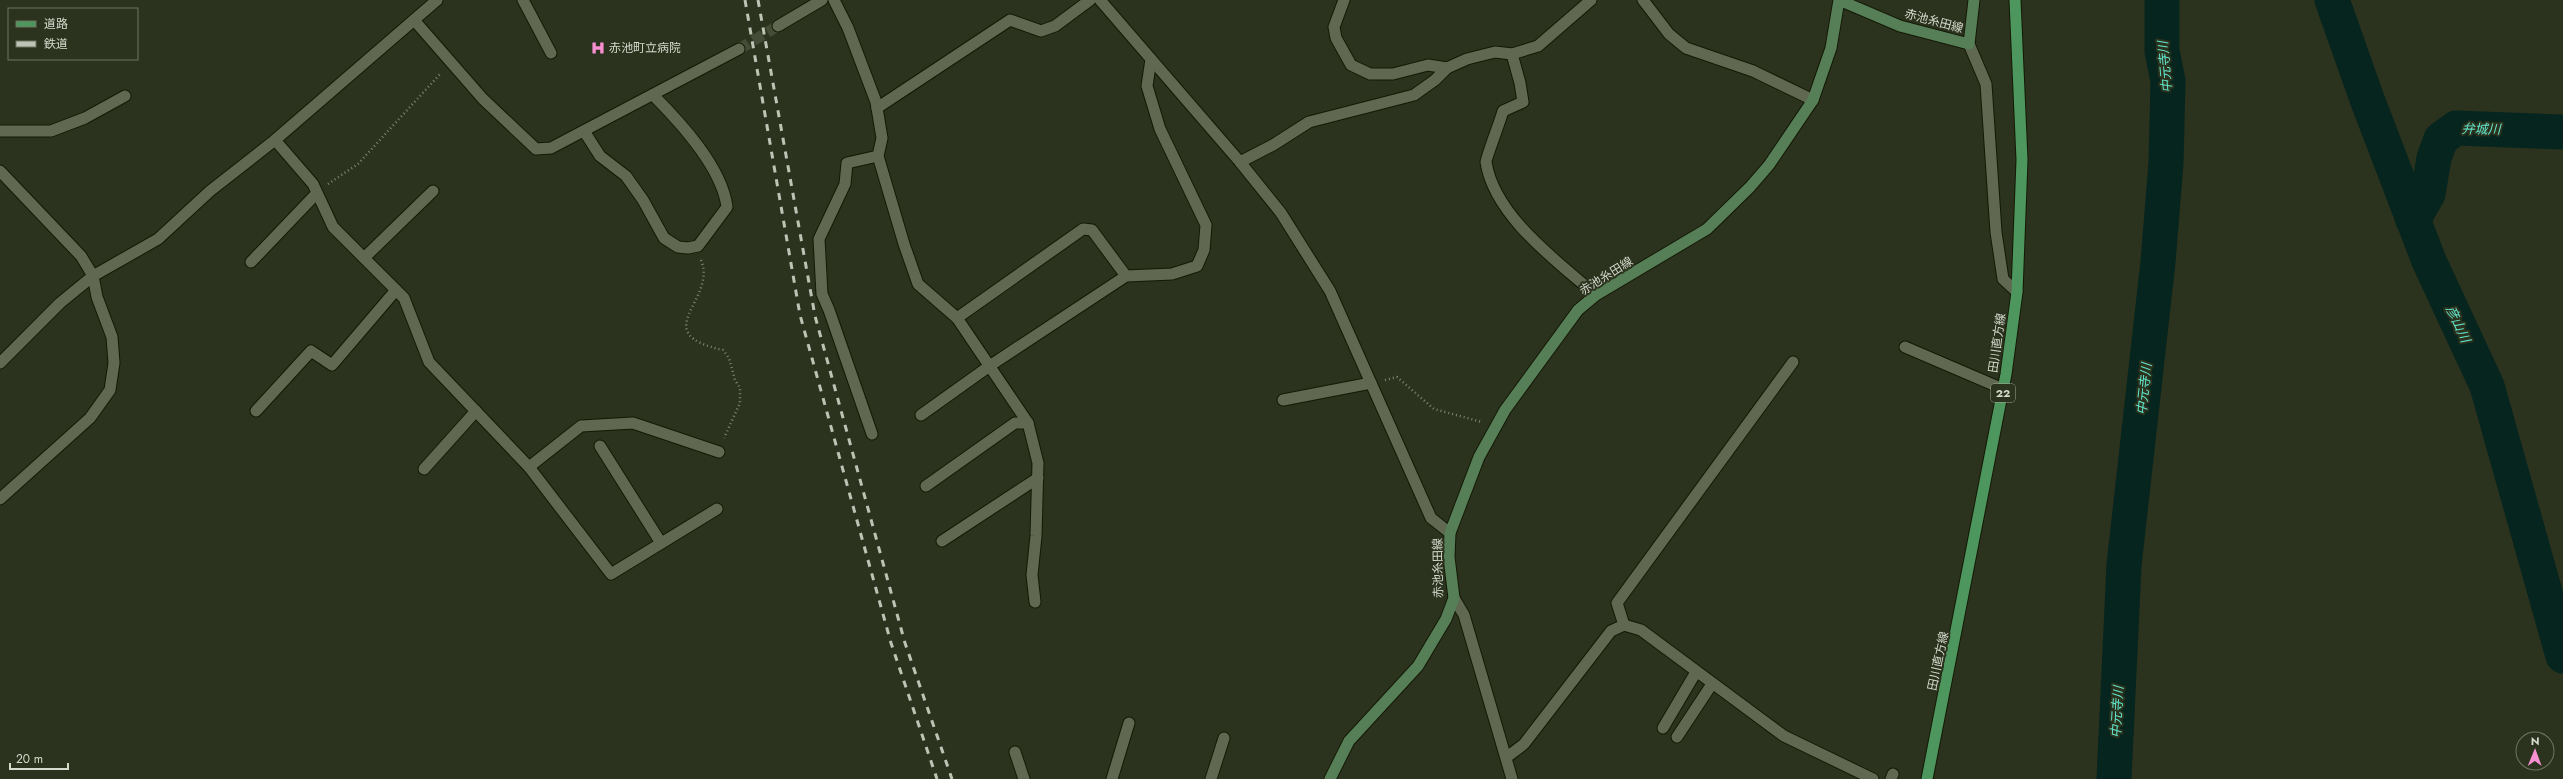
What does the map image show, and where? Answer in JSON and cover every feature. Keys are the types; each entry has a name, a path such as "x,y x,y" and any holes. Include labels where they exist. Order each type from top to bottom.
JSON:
{"main road":[{"name":"赤池糸田線","path":"1330,779 1349,741 1364,721 1418,666 1446,620 1454,598 1449,557 1450,533 1479,457 1505,410 1578,310 1596,296 1707,229 1750,187 1769,165 1813,100 1831,48 1840,0 1900,26 1969,44 1974,0"},
{"name":"田川直方線","path":"1927,779 2003,389 2017,292 2022,160 2015,0"}],"street":[{"path":"0,363 60,303 93,276 158,239 210,192 275,140 437,0"},
{"path":"523,0 551,53"},
{"path":"778,26 822,0"},
{"path":"834,0 848,28 877,108 882,138 878,156 904,244 918,284 957,318 991,365 1028,423 1038,463 1036,536 1032,575 1035,602"},
{"path":"877,108 1010,20 1041,31 1055,26 1090,0"},
{"path":"1100,0 1240,162 1281,213 1330,292 1431,518 1450,533"},
{"path":"1344,0 1334,27 1336,38 1352,66 1370,74 1394,74 1428,65 1447,68"},
{"path":"1240,162 1273,146 1309,122 1414,95 1447,68 1467,59 1494,52 1512,54 1538,46 1591,0"},
{"path":"1644,0 1669,34 1686,48 1752,72 1813,100"},
{"path":"414,20 483,100 536,149 551,148 740,49"},
{"path":"1969,44 1986,84 1996,232 2003,279 2017,292"},
{"path":"1512,54 1520,83 1523,102 1503,111 1486,161 1494,187 1522,231 1596,296"},
{"path":"921,415 991,365 1126,276 1172,274 1197,266 1204,250 1206,225 1160,130 1147,86 1151,59"},
{"path":"584,131 600,156 626,176 643,200 664,238 678,247 698,246 727,206 725,194 698,145 653,95"},
{"path":"0,131 51,131 85,118 124,96"},
{"path":"275,140 313,184 333,227 404,298 430,362 529,467 611,574 717,509"},
{"path":"872,434 829,310 822,294 819,239 845,184 847,163 878,156"},
{"path":"0,172 81,256 93,276 97,297 112,337 114,363 110,390 90,418 0,499"},
{"path":"364,258 433,191"},
{"path":"251,262 317,193"},
{"path":"957,318 1083,229 1092,230 1126,276"},
{"path":"256,411 311,351 332,365 396,290"},
{"path":"1905,347 2003,389"},
{"path":"1624,625 1617,603 1793,362"},
{"path":"1283,400 1371,383"},
{"path":"424,469 476,411"},
{"path":"529,467 581,426 633,423 719,452"},
{"path":"926,486 1015,423 1028,423"},
{"path":"600,446 662,543"},
{"path":"942,541 1038,478"},
{"path":"1454,598 1464,615 1507,757 1512,779"},
{"path":"1507,757 1524,744 1611,631 1624,625 1641,630 1784,736 1873,779"},
{"path":"1663,728 1696,672"},
{"path":"1677,737 1712,684"},
{"path":"1112,779 1129,723"},
{"path":"1211,779 1224,738"},
{"path":"1015,752 1024,779"}],"path":[{"path":"317,193 334,179 358,164 442,72 449,60"},
{"path":"695,247 705,270 702,286 685,321 686,330 700,345 723,350 729,358 735,380 740,388 740,403 719,452"},
{"path":"1371,383 1397,377 1434,409 1495,427"}],"waterway":[{"name":"中元寺川","path":"2114,779 2124,565 2158,262 2166,163 2168,81 2162,51 2162,0"},
{"name":"彦山川","path":"2332,0 2367,99 2429,261 2487,386 2563,656"},
{"name":"弁城川","path":"2413,220 2428,194 2434,158 2441,139 2456,128 2563,132"}],"tunnel":[{"path":"739,49 778,26"}],"railway":[{"path":"745,0 800,315 891,643 937,779"},
{"path":"758,0 815,316 905,643 952,779"}],"place":[{"name":"赤池町立病院","path":"598,48"}]}
